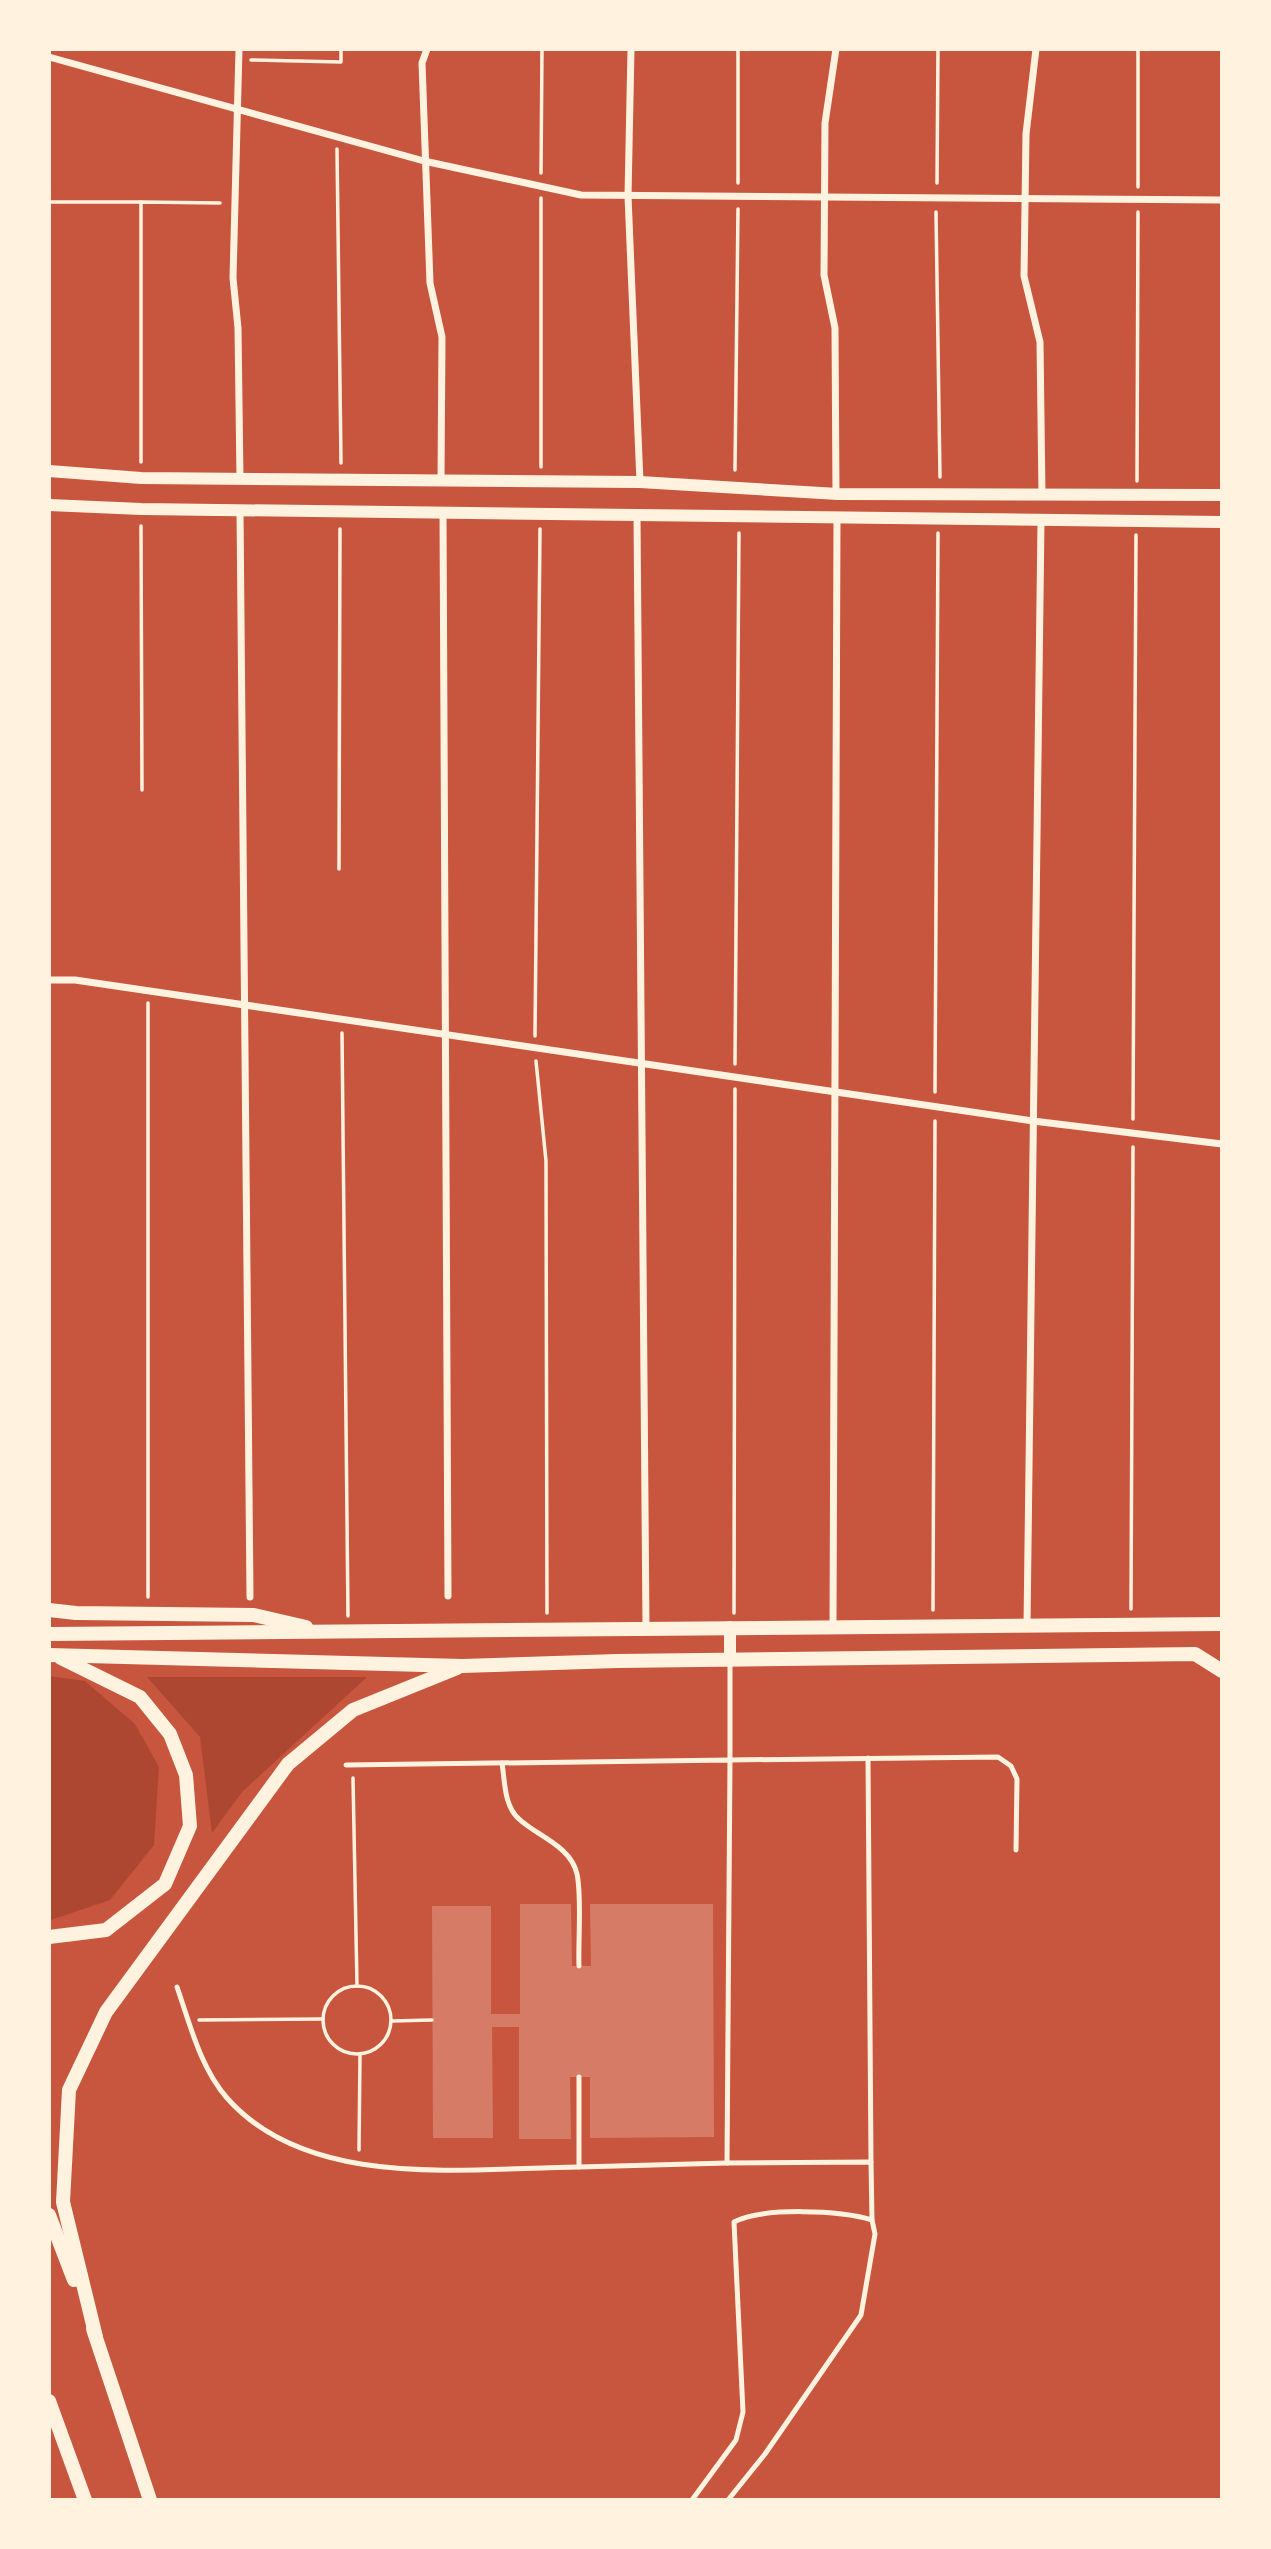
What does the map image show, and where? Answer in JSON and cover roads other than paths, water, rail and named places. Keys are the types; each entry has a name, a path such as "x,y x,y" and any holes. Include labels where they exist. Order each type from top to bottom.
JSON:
{"main road":[{"path":"49,1610 254,1615 331,1633"},
{"path":"49,1634 1222,1624"},
{"path":"53,1656 462,1666 1195,1654 1222,1671"},
{"path":"49,1937 106,1930 165,1884 190,1826 186,1775 170,1734 140,1697 53,1656"},
{"path":"96,2337 62,2202 69,2090 106,2012 288,1765 354,1710 462,1666"},
{"path":"49,2215 96,2337 150,2500"},
{"path":"49,2401 85,2500"}],"street":[{"path":"239,49 239,110 233,203 240,479"},
{"path":"427,49 422,63 424,161 430,283 442,337 440,480"},
{"path":"631,49 628,196 640,482"},
{"path":"836,49 825,123 824,275 835,328 836,494"},
{"path":"1036,49 1027,134 1024,276 1041,341 1042,495"},
{"path":"49,57 424,161 581,195 1222,200"},
{"path":"49,471 141,478 640,482 836,494 1222,495"},
{"path":"49,505 141,509 1222,523"},
{"path":"240,510 250,1597"},
{"path":"443,511 447,1596"},
{"path":"637,515 646,1628"},
{"path":"833,1627 837,518"},
{"path":"1027,1625 1041,521"},
{"path":"49,980 75,980 148,990 935,1107 1222,1144"},
{"path":"730,1627 730,1661"}],"lane":[{"path":"727,2163 730,1661"},
{"path":"350,1765 998,1757 1012,1766 1017,1779 1016,1850"},
{"path":"728,2500 765,2454 861,2315 876,2234 872,2220 871,2162 868,1758"},
{"path":"502,1763 508,1801 518,1819 547,1837 570,1859 577,1873 579,1966"},
{"path":"177,1987 202,2060 225,2097 264,2133 313,2154 389,2168 871,2162"},
{"path":"579,2077 579,2167"},
{"path":"692,2500 736,2440 743,2412 734,2222 747,2215 836,2214 872,2220"}]}
